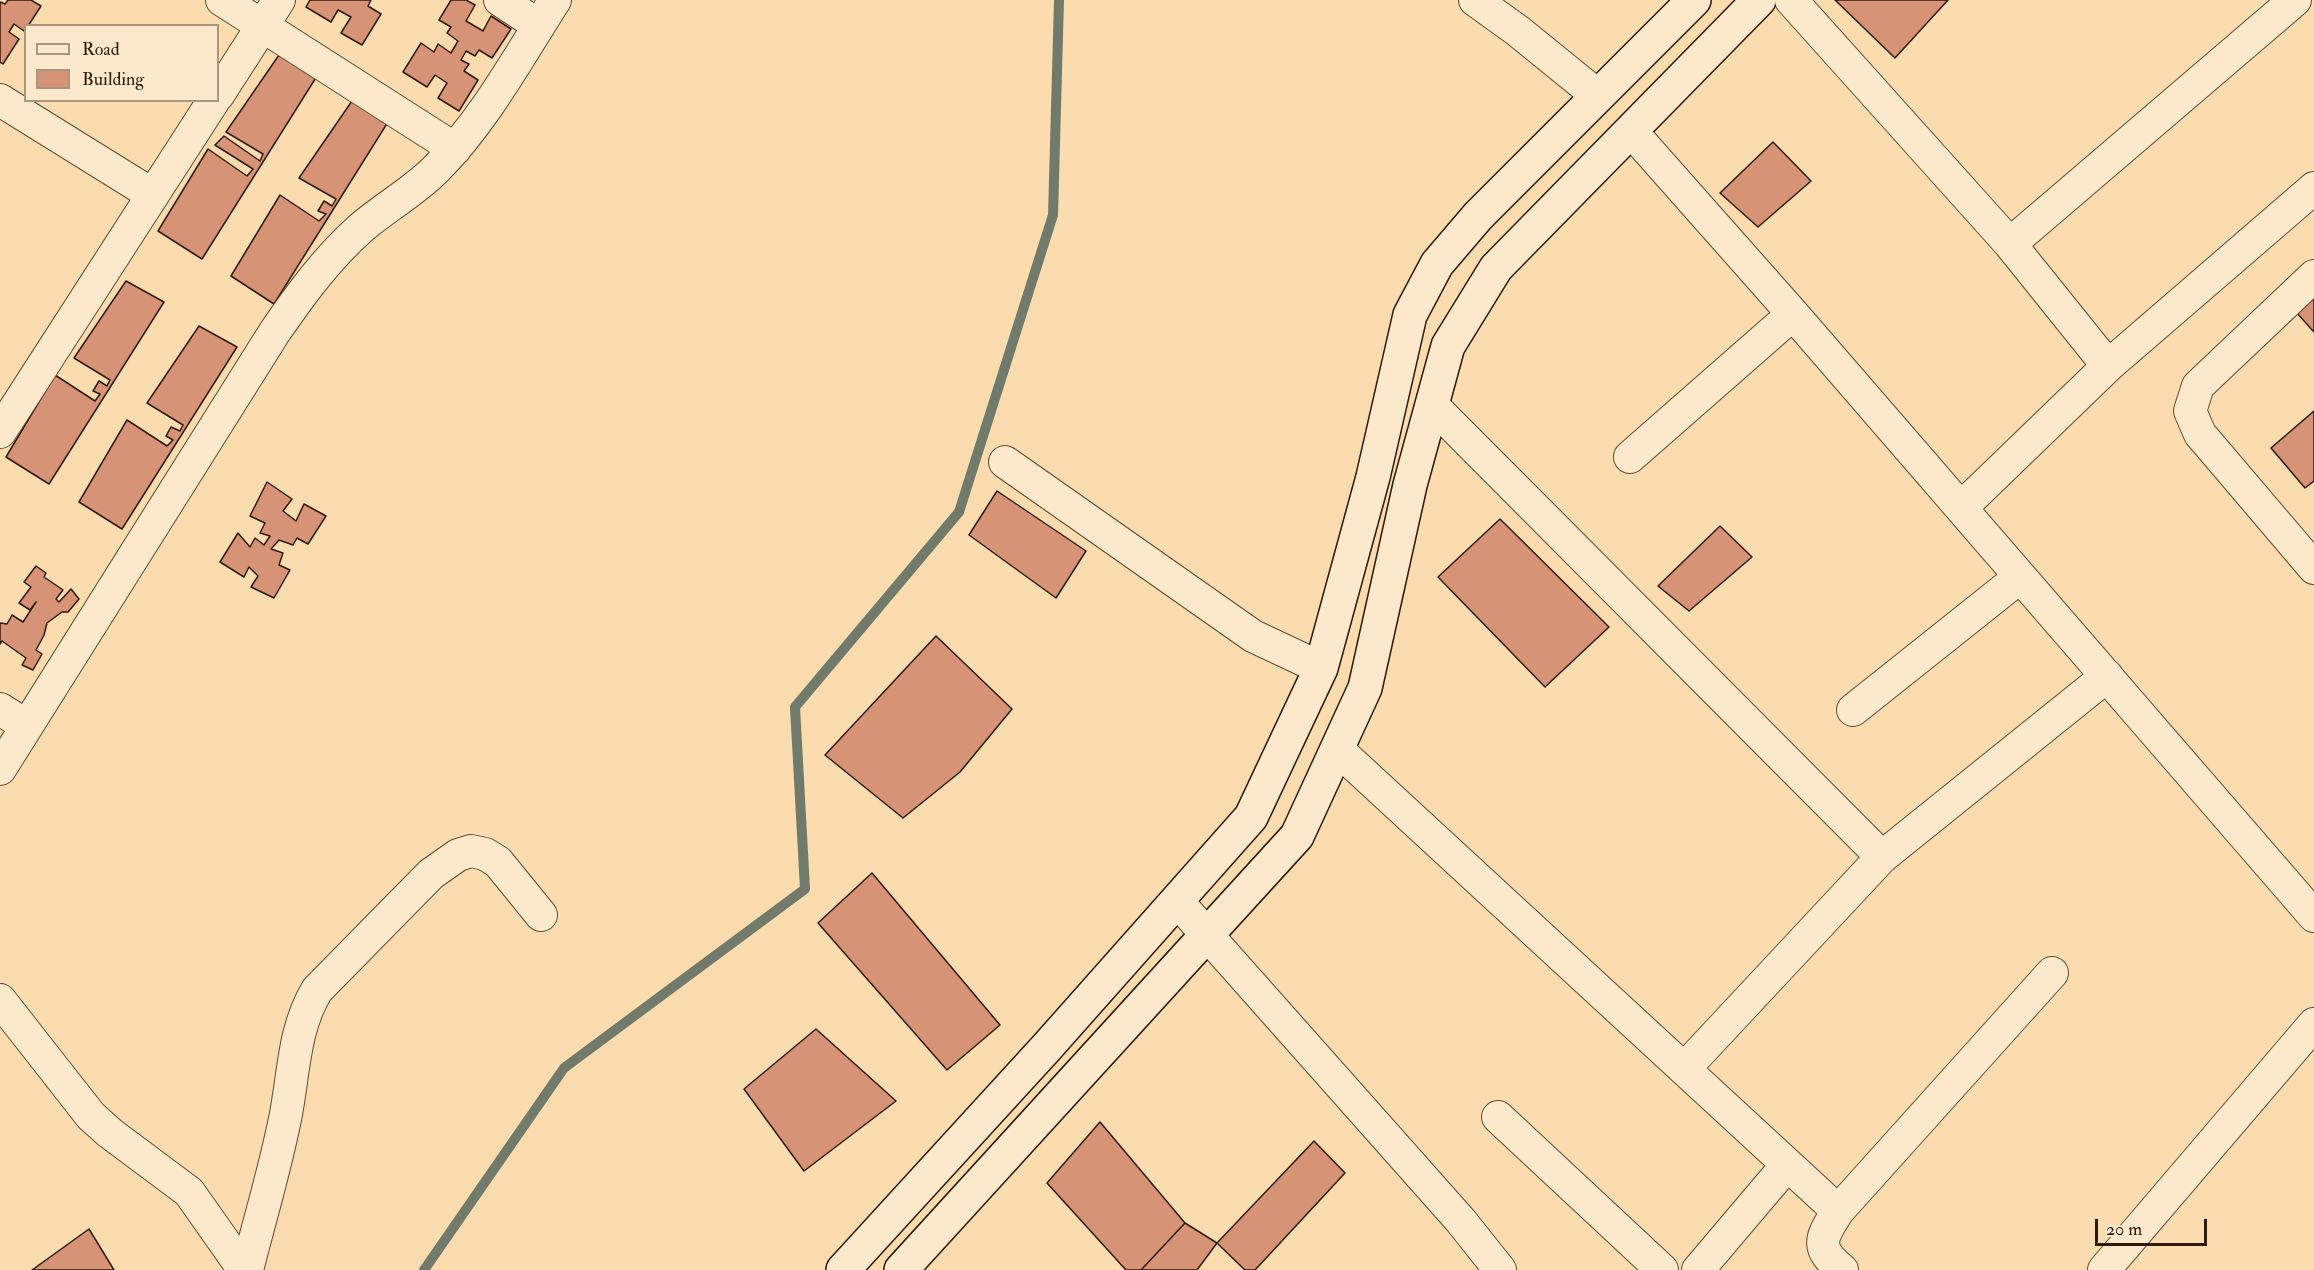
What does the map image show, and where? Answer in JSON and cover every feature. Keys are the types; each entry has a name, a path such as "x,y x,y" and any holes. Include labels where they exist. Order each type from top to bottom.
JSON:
{"street":[{"path":"222,0 271,12 455,149"},
{"path":"0,769 274,333 303,291 341,246 363,226 436,170 467,136 546,13 500,0"},
{"path":"1475,0 1518,31 1598,96"},
{"path":"855,1266 1251,817 1321,668 1372,477 1410,315 1437,264 1478,216 1694,0"},
{"path":"901,1270 1297,836 1365,688 1410,485 1448,346 1496,268 1759,0"},
{"path":"1791,0 2010,244 2108,366"},
{"path":"2010,244 2295,0"},
{"path":"219,93 271,12"},
{"path":"0,100 153,195"},
{"path":"0,432 213,102"},
{"path":"1631,131 1793,314 2314,916"},
{"path":"1543,151 1579,184"},
{"path":"1961,508 2108,366 2314,188"},
{"path":"2314,276 2198,386 2190,411 2200,434 2314,568"},
{"path":"1630,457 1793,314"},
{"path":"1431,405 1882,857"},
{"path":"1005,462 1253,636 1321,668"},
{"path":"1853,710 2020,577"},
{"path":"1684,1069 1882,857 2107,676"},
{"path":"0,709 27,726"},
{"path":"1337,749 1838,1211"},
{"path":"246,1270 286,1114 299,1030 306,1007 317,990 431,874 458,855 471,851 485,854 498,862 540,915"},
{"path":"1177,901 1461,1221 1500,1270"},
{"path":"1842,1270 1828,1257 1823,1245 1824,1232 1838,1211 2052,973"},
{"path":"0,1000 91,1116 189,1192 246,1270"},
{"path":"2104,1270 2314,1024"},
{"path":"1498,1117 1662,1270"},
{"path":"1698,1270 1786,1165"}],"building":[{"path":"8,0 31,0 41,6 29,24 24,24 24,31 14,24 9,32 19,39 3,64 0,62 0,2 5,4"},
{"path":"310,0 371,0 368,6 381,14 362,45 341,33 351,17 338,10 331,22 306,7"},
{"path":"451,0 466,0 475,5 466,21 483,31 491,16 511,29 492,58 479,50 475,56 466,51 461,60 469,64 464,71 478,80 459,111 438,98 447,83 435,75 427,87 403,72 421,43 434,52 438,44 451,53 458,41 447,33 451,27 439,20"},
{"path":"1835,0 1948,0 1895,58"},
{"path":"279,55 317,76 202,259 158,231 208,149 247,176 253,169 215,145 224,136 260,161 263,154 226,132"},
{"path":"352,101 388,122 274,304 231,276 280,195 319,221 326,214 318,211 324,201 332,206 336,199 299,178"},
{"path":"1773,142 1811,181 1758,227 1720,193"},
{"path":"126,281 164,302 49,484 6,457 55,375 95,401 100,394 93,391 99,381 107,386 110,380 74,358"},
{"path":"2314,298 2314,332 2296,312"},
{"path":"199,326 237,347 122,529 79,502 127,420 167,446 173,440 166,436 171,427 180,431 183,425 147,403"},
{"path":"2314,411 2314,481 2305,488 2271,448"},
{"path":"267,482 292,499 283,511 296,521 304,504 326,516 308,544 297,538 293,545 279,540 271,549 283,553 279,565 290,570 274,598 251,587 258,576 249,567 244,577 220,562 238,533 250,547 255,538 264,545 270,536 260,533 265,523 250,516"},
{"path":"997,491 1086,551 1056,598 969,535"},
{"path":"1500,519 1609,627 1545,687 1438,577"},
{"path":"1720,526 1752,557 1689,611 1658,586"},
{"path":"36,566 46,573 44,577 63,590 56,599 59,602 71,589 79,599 68,612 62,612 47,623 36,650 42,654 33,670 22,665 26,658 2,641 0,644 0,623 7,624 12,615 23,622 36,602 30,610 19,603 31,587 24,582"},
{"path":"936,636 1012,709 960,772 903,818 825,755"},
{"path":"872,873 1000,1025 947,1070 818,923"},
{"path":"816,1029 896,1101 804,1171 744,1089"},
{"path":"1100,1122 1185,1223 1141,1270 1126,1270 1047,1183"},
{"path":"1314,1141 1345,1173 1255,1270 1245,1270 1217,1243"},
{"path":"1185,1223 1217,1243 1197,1270 1141,1270"},
{"path":"89,1229 114,1270 32,1270"}],"waterway":[{"path":"424,1270 564,1068 805,889 795,707 959,512 1053,215 1059,0"}]}
